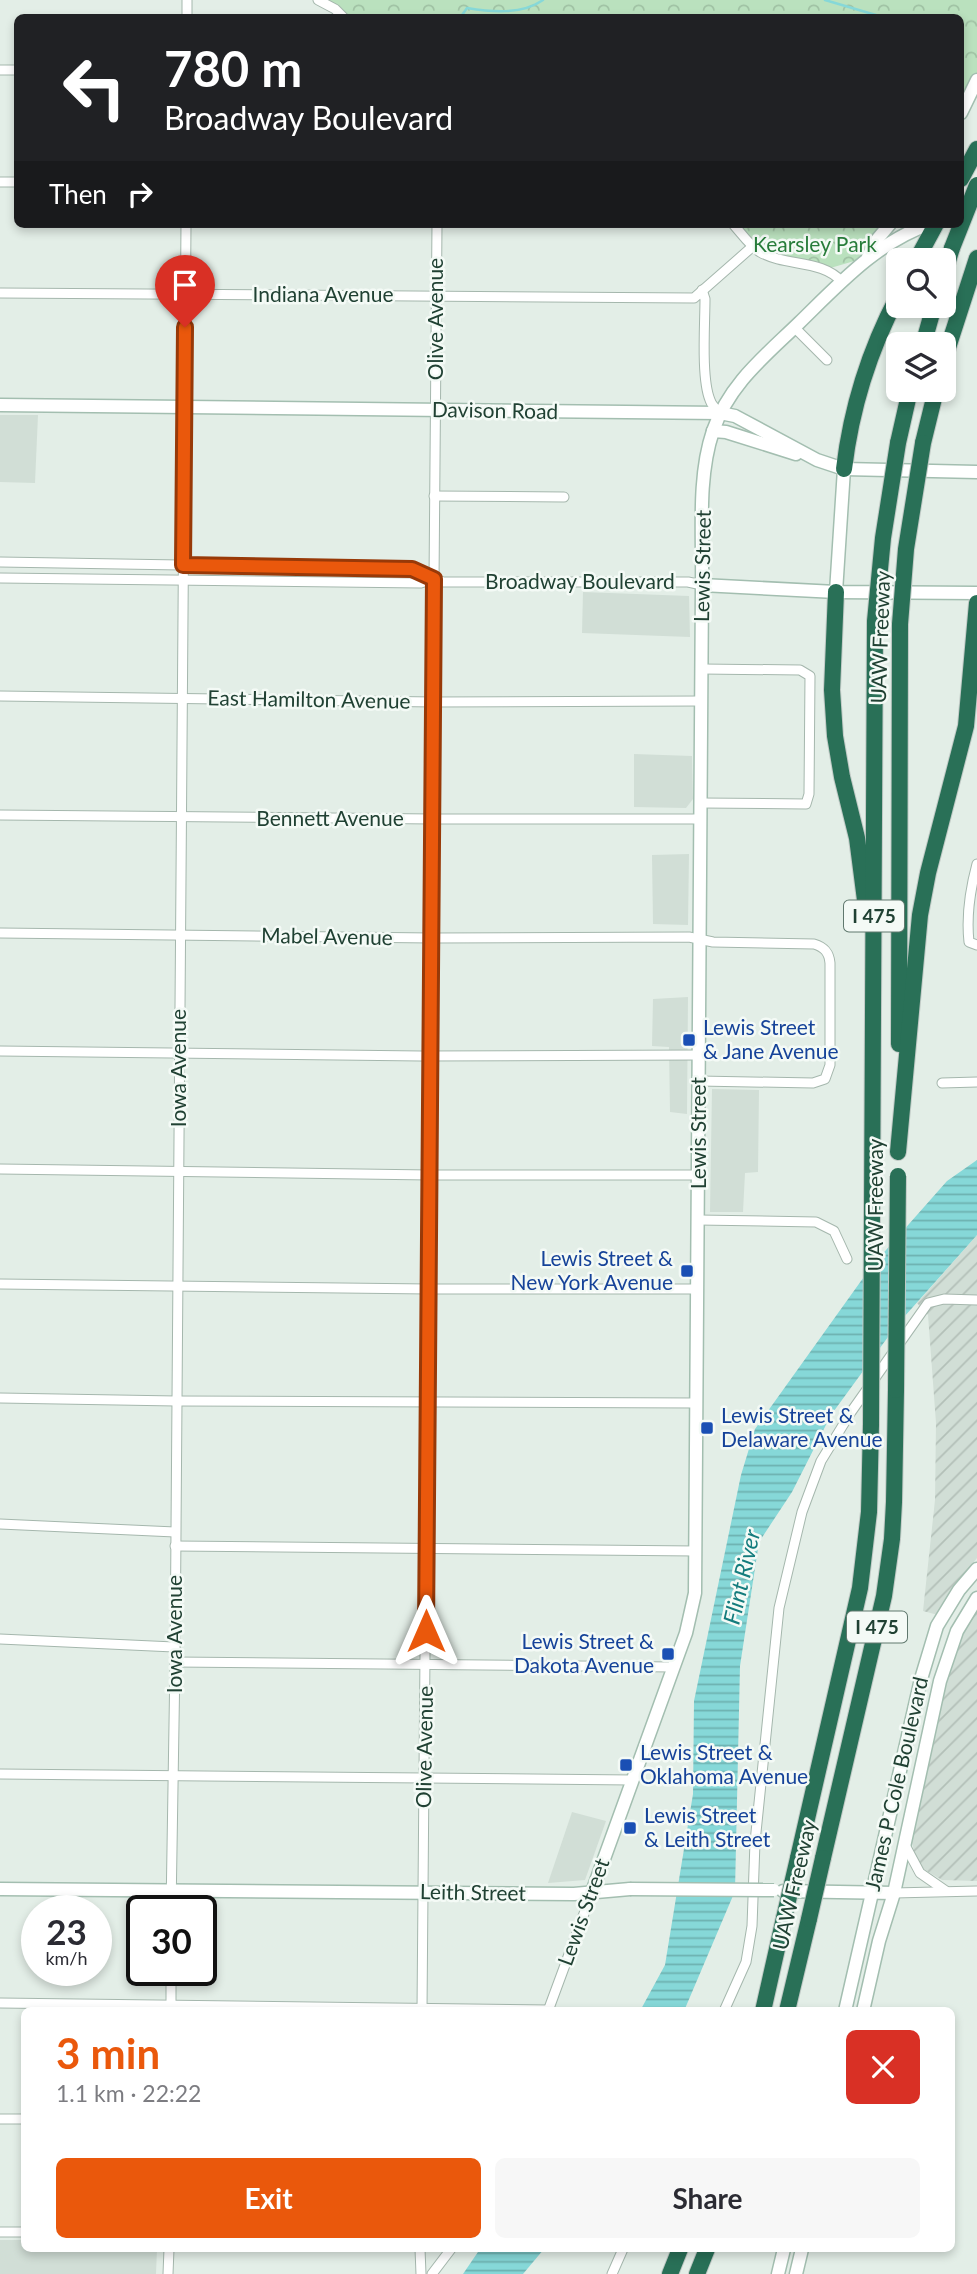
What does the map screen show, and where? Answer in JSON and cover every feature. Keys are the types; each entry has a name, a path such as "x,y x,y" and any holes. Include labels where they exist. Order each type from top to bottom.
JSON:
{"highway":[{"path":"964,173 977,149"},
{"path":"964,218 977,185"},
{"path":"923,248 934,228"},
{"path":"952,248 960,228"},
{"path":"953,332 977,258"},
{"path":"844,470 852,422 864,380 889,318"},
{"name":"UAW Freeway","path":"764,2007 860,1588 869,1512 875,621 884,524 907,402"},
{"name":"UAW Freeway","path":"788,2007 884,1596 892,1539 898,1176 900,624 906,549 923,443 933,402"},
{"path":"835,592 832,690 835,736 857,838 874,976"},
{"path":"898,1152 920,915 928,873 966,726 977,603"},
{"path":"670,2274 679,2252"},
{"path":"697,2274 706,2252"}],"street":[{"path":"318,0 340,14"},
{"path":"964,108 977,80"},
{"name":"Iowa Avenue","path":"172,1895 186,228"},
{"name":"Olive Avenue","path":"422,2007 437,228"},
{"path":"736,228 752,247 778,259 827,269 842,282"},
{"path":"868,257 875,242 887,228"},
{"path":"868,257 921,228"},
{"name":"Indiana Avenue","path":"0,293 694,298 752,247"},
{"name":"Lewis Street","path":"549,2007 673,1667 695,1593 705,474 713,431 720,413 745,374 868,257"},
{"path":"702,290 705,299 708,394 711,404 720,413"},
{"path":"795,328 827,360"},
{"name":"Davison Road","path":"0,405 720,413 735,416 757,426 817,460 844,470 977,472"},
{"path":"713,431 726,432 817,460"},
{"path":"835,592 844,470"},
{"path":"434,496 564,497"},
{"name":"Broadway Boulevard","path":"0,562 412,569 443,582 689,582 702,585 835,592 977,593"},
{"path":"310,566 311,581"},
{"name":"Broadway Boulevard","path":"0,578 421,583 434,579"},
{"path":"701,803 806,804 809,794 810,677 800,670 702,669"},
{"name":"East Hamilton Avenue","path":"0,696 434,702 702,701"},
{"name":"Bennett Avenue","path":"0,816 433,820 701,819"},
{"path":"977,864 967,922 969,942 977,945"},
{"name":"Mabel Avenue","path":"0,933 432,939 689,937 713,942 821,946 829,956 830,963 831,1065 825,1079 813,1083 699,1081"},
{"path":"0,1051 431,1056 699,1055"},
{"path":"942,1083 977,1082"},
{"path":"0,1169 430,1175 699,1175"},
{"path":"698,1220 816,1222 834,1231 847,1259"},
{"path":"0,1284 698,1289"},
{"path":"726,2007 746,1962 752,1926 755,1842 779,1608 802,1512 821,1461 851,1412 928,1303 944,1299 977,1300"},
{"path":"0,1398 697,1403"},
{"path":"0,1524 175,1532"},
{"path":"175,1546 696,1551"},
{"name":"James P Cole Boulevard","path":"846,2007 921,1679 937,1626 959,1590 977,1569"},
{"name":"James P Cole Boulevard","path":"864,2007 879,1941 894,1893 940,1681 957,1631 977,1598"},
{"path":"0,1639 174,1647"},
{"path":"175,1662 673,1667"},
{"path":"0,1774 632,1780"},
{"path":"905,1845 920,1873 946,1891"},
{"name":"Leith Street","path":"0,1889 423,1893 592,1892 629,1889 872,1894 977,1891"},
{"path":"171,1986 171,2007"},
{"path":"0,2004 128,2007"},
{"path":"0,2119 21,2119"},
{"path":"0,2232 21,2232"},
{"path":"169,2252 169,2274"},
{"path":"420,2252 421,2274"},
{"path":"432,2274 449,2252"},
{"path":"612,2274 622,2252"},
{"path":"778,2274 783,2252"},
{"path":"796,2274 801,2252"}],"shaded area":[{"path":"0,415 38,415 35,483 0,482"},
{"path":"583,592 689,596 690,637 582,633"},
{"path":"634,754 692,756 693,799 686,808 634,807"},
{"path":"689,854 688,925 653,924 652,855"},
{"path":"688,997 687,1114 670,1112 669,1047 652,1046 653,999"},
{"path":"712,1089 759,1090 758,1172 745,1173 743,1212 710,1212"},
{"path":"977,1235 977,1558 938,1615 923,1611 935,1500 936,1423 928,1315 917,1303"},
{"path":"977,1608 977,1881 942,1880 925,1870 916,1859 911,1839 942,1695 957,1642"},
{"path":"572,1812 606,1821 585,1880 548,1883"},
{"path":"0,2240 21,2240 21,2252 157,2252 156,2274 0,2274"}],"green space":[{"path":"318,0 977,0 977,78 964,106 964,14 338,14"},
{"name":"Kearsley Park","path":"738,228 887,228 868,257 827,269 769,256"}],"water":[{"name":"Flint River","path":"977,1160 977,1235 896,1326 831,1415 792,1492 759,1542 740,1666 735,1891 686,2007 642,2007 665,1965 693,1794 694,1701 741,1475 755,1429 871,1267 947,1181"},
{"path":"478,2252 541,2252 523,2274 463,2274"}],"waterway":[{"path":"463,14 467,8 516,10 543,0"},
{"path":"825,0 872,14"}],"place":[{"name":"Lewis Street & Jane Avenue","path":"689,1040"},
{"name":"Lewis Street & New York Avenue","path":"687,1271"},
{"name":"Lewis Street & Delaware Avenue","path":"707,1428"},
{"name":"Lewis Street & Dakota Avenue","path":"668,1654"},
{"name":"Lewis Street & Oklahoma Avenue","path":"626,1765"},
{"name":"Lewis Street & Leith Street","path":"630,1828"}],"route":[{"path":"185,327 183,565 412,569 434,579 426,1631"}]}
